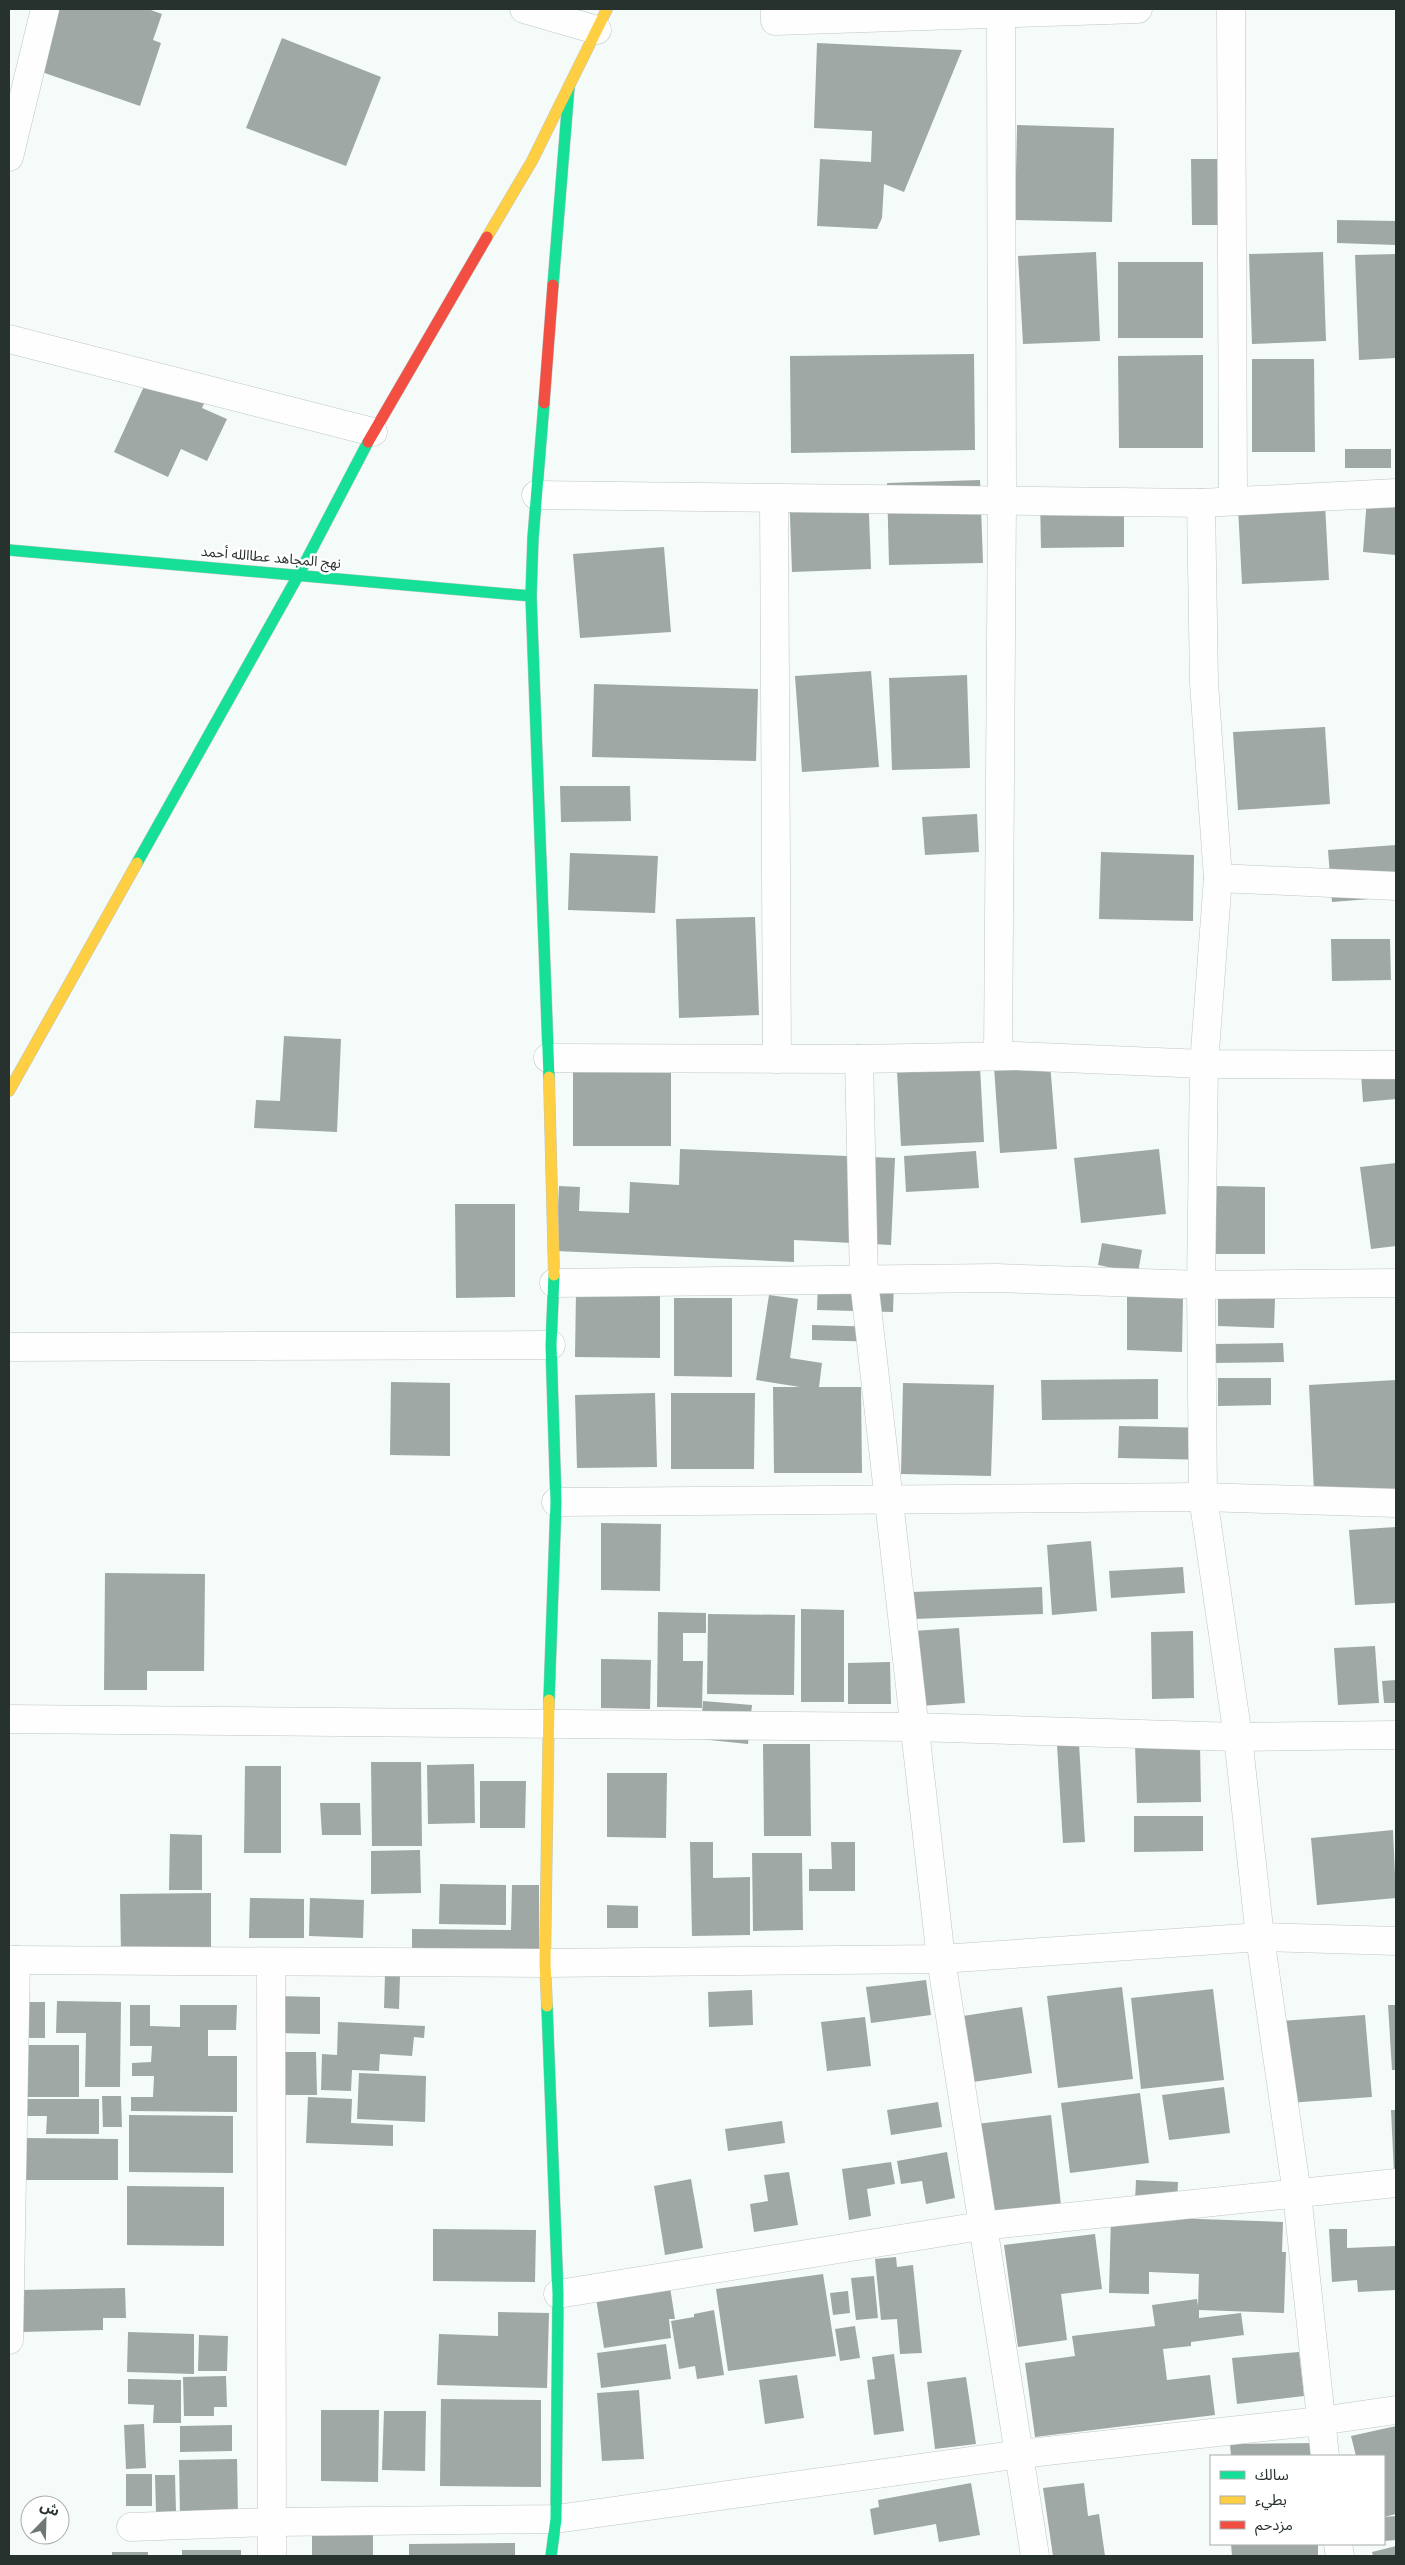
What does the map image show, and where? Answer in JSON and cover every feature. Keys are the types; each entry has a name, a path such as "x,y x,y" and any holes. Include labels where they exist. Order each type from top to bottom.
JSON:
{"street":[{"path":"9,157 45,9"},
{"path":"9,1091 299,574 373,432 532,161 602,20 524,9"},
{"path":"775,9 775,21 1138,9"},
{"path":"1231,9 1233,501"},
{"path":"998,1056 1002,501 1000,13"},
{"path":"551,2556 556,2519 558,2294 545,1963 548,1723 556,1502 551,1345 554,1283 548,1058 531,596 536,495 568,87"},
{"path":"9,339 373,432"},
{"path":"536,495 1201,503 1396,493"},
{"path":"774,498 777,1059"},
{"path":"1201,503 1204,683 1218,878 1204,1064 1201,1285 1203,1497 1238,1736 1260,1937 1297,2194 1325,2455"},
{"name":"نهج المجاهد عطاالله أحمد","path":"9,550 299,574 531,596"},
{"path":"1218,878 1396,886"},
{"path":"548,1058 859,1059 998,1056 1204,1064 1396,1065"},
{"path":"859,1059 864,1281 941,1959 981,2226 1020,2454 1035,2556"},
{"path":"554,1283 864,1281 996,1278 1201,1285 1396,1284"},
{"path":"9,1347 551,1345"},
{"path":"556,1502 1203,1497 1396,1503"},
{"path":"9,1719 914,1726 1238,1736 1396,1736"},
{"path":"10,2340 12,1960 545,1963 941,1959 1260,1937 1396,1941"},
{"path":"271,1962 272,2556"},
{"path":"558,2294 981,2226 1396,2183"},
{"path":"131,2527 273,2522 556,2519 1020,2454 1320,2421 1396,2410"}],"building":[{"path":"58,9 148,9 162,14 153,40 161,43 140,106 36,70"},
{"path":"282,38 381,77 346,166 246,128"},
{"path":"817,43 962,50 904,192 884,184 882,218 877,229 817,226 820,159 871,162 872,131 814,128"},
{"path":"1017,125 1114,128 1112,222 1015,220"},
{"path":"1191,159 1243,159 1244,225 1192,225"},
{"path":"1337,220 1396,221 1396,245 1337,243"},
{"path":"1096,252 1100,341 1023,344 1018,256"},
{"path":"1323,252 1326,341 1252,344 1249,254"},
{"path":"1396,254 1396,358 1359,360 1355,255"},
{"path":"1118,262 1203,262 1203,338 1118,338"},
{"path":"974,354 975,450 791,453 790,356"},
{"path":"1203,355 1203,448 1119,448 1118,356"},
{"path":"1252,359 1314,359 1315,452 1252,452"},
{"path":"151,371 207,397 202,408 227,419 207,461 181,449 168,477 114,452"},
{"path":"1345,449 1391,449 1391,468 1345,468"},
{"path":"980,480 983,563 889,565 887,483"},
{"path":"1324,484 1329,580 1242,584 1237,488"},
{"path":"868,487 871,569 792,572 789,489"},
{"path":"1124,497 1124,547 1041,548 1040,498"},
{"path":"1367,497 1396,500 1396,555 1363,552"},
{"path":"664,547 671,632 580,638 573,554"},
{"path":"871,671 879,767 802,772 795,676"},
{"path":"967,675 970,768 892,770 889,678"},
{"path":"594,684 758,689 756,761 592,757"},
{"path":"1325,727 1330,804 1238,810 1233,732"},
{"path":"560,786 630,786 631,821 561,822"},
{"path":"977,814 979,852 925,855 922,817"},
{"path":"1396,845 1396,897 1332,902 1328,850"},
{"path":"1101,852 1194,855 1193,921 1099,919"},
{"path":"570,853 658,856 655,913 568,910"},
{"path":"755,917 759,1015 679,1018 676,919"},
{"path":"1331,939 1390,939 1391,980 1332,981"},
{"path":"284,1036 341,1039 337,1132 254,1128 256,1100 280,1101"},
{"path":"1050,1063 1057,1149 1000,1153 994,1067"},
{"path":"980,1067 984,1142 901,1146 897,1071"},
{"path":"671,1068 671,1146 573,1146 573,1069"},
{"path":"1396,1071 1396,1099 1363,1102 1361,1074"},
{"path":"680,1149 895,1158 891,1245 794,1240 794,1262 556,1251 559,1186 580,1187 579,1211 629,1213 630,1182 679,1185"},
{"path":"1159,1149 1166,1214 1081,1223 1074,1158"},
{"path":"976,1151 979,1188 906,1192 904,1156"},
{"path":"1396,1163 1396,1246 1371,1249 1360,1167"},
{"path":"1214,1186 1265,1187 1265,1254 1214,1254"},
{"path":"455,1204 515,1204 515,1297 456,1298"},
{"path":"1102,1243 1142,1250 1138,1273 1098,1265"},
{"path":"818,1281 894,1282 893,1312 817,1310"},
{"path":"576,1291 660,1291 660,1358 575,1357"},
{"path":"769,1295 798,1299 790,1358 822,1363 819,1387 861,1387 862,1473 774,1473 773,1387 800,1387 756,1380"},
{"path":"1127,1296 1183,1298 1182,1352 1127,1350"},
{"path":"674,1298 732,1298 732,1377 674,1376"},
{"path":"1218,1298 1275,1299 1274,1328 1218,1326"},
{"path":"812,1325 881,1327 881,1342 812,1340"},
{"path":"1283,1343 1284,1362 1213,1363 1213,1344"},
{"path":"1218,1378 1271,1378 1271,1405 1218,1406"},
{"path":"1158,1379 1158,1419 1042,1420 1041,1380"},
{"path":"1396,1380 1396,1490 1314,1493 1309,1385"},
{"path":"391,1382 450,1383 450,1456 390,1455"},
{"path":"903,1383 994,1385 991,1476 901,1474"},
{"path":"655,1393 657,1467 577,1468 575,1395"},
{"path":"671,1393 755,1393 754,1469 671,1469"},
{"path":"1119,1426 1212,1428 1211,1460 1118,1458"},
{"path":"601,1523 661,1524 660,1591 601,1590"},
{"path":"1396,1527 1396,1603 1355,1605 1349,1530"},
{"path":"1091,1541 1097,1611 1052,1615 1047,1545"},
{"path":"1183,1567 1185,1593 1111,1598 1109,1571"},
{"path":"105,1573 205,1574 204,1671 147,1671 147,1690 104,1690"},
{"path":"1042,1587 1043,1614 914,1619 912,1592"},
{"path":"801,1609 844,1610 844,1702 801,1702"},
{"path":"658,1612 706,1613 706,1633 683,1633 683,1661 703,1661 702,1708 657,1707"},
{"path":"708,1614 795,1615 794,1695 707,1694"},
{"path":"959,1628 965,1703 919,1706 913,1631"},
{"path":"1193,1631 1194,1698 1152,1699 1151,1632"},
{"path":"1375,1646 1379,1703 1338,1705 1334,1648"},
{"path":"601,1659 651,1660 650,1709 601,1708"},
{"path":"890,1662 891,1704 848,1704 848,1663"},
{"path":"1396,1680 1396,1703 1384,1703 1382,1681"},
{"path":"703,1701 752,1705 748,1744 700,1739"},
{"path":"1200,1743 1201,1802 1137,1803 1135,1745"},
{"path":"763,1744 810,1744 811,1836 764,1836"},
{"path":"1079,1744 1085,1842 1063,1843 1057,1745"},
{"path":"371,1762 421,1762 422,1846 372,1846"},
{"path":"474,1764 475,1823 428,1824 427,1765"},
{"path":"245,1766 281,1766 281,1853 244,1853"},
{"path":"607,1773 667,1773 666,1838 607,1837"},
{"path":"480,1781 526,1781 525,1828 480,1828"},
{"path":"320,1803 360,1803 361,1835 322,1835"},
{"path":"1134,1816 1203,1816 1203,1851 1134,1852"},
{"path":"1393,1830 1396,1898 1317,1905 1311,1838"},
{"path":"170,1834 202,1835 202,1890 169,1890"},
{"path":"690,1842 713,1842 713,1878 750,1877 750,1935 692,1936"},
{"path":"831,1842 855,1842 855,1891 809,1891 809,1869 832,1869"},
{"path":"420,1850 421,1893 371,1894 371,1851"},
{"path":"752,1853 802,1853 803,1930 753,1931"},
{"path":"440,1884 506,1885 506,1925 439,1924"},
{"path":"512,1885 539,1885 539,1956 412,1956 412,1929 511,1930"},
{"path":"211,1893 211,1953 121,1954 120,1894"},
{"path":"250,1898 304,1899 304,1938 249,1938"},
{"path":"310,1898 364,1900 363,1938 309,1936"},
{"path":"607,1905 638,1906 638,1928 607,1928"},
{"path":"385,1974 400,1975 399,2009 384,2008"},
{"path":"926,1980 931,2015 871,2023 866,1987"},
{"path":"1122,1987 1133,2079 1058,2088 1047,1996"},
{"path":"1213,1989 1224,2080 1141,2089 1131,1998"},
{"path":"752,1990 753,2025 709,2027 708,1992"},
{"path":"277,1996 320,1997 320,2034 276,2033"},
{"path":"57,2001 121,2002 120,2087 85,2087 86,2033 56,2033"},
{"path":"19,2002 45,2002 45,2038 19,2038"},
{"path":"130,2005 150,2005 150,2026 180,2027 180,2005 237,2005 236,2030 208,2030 208,2056 237,2056 237,2112 131,2111 131,2097 153,2097 154,2076 132,2076 132,2063 151,2062 152,2046 130,2046"},
{"path":"1388,2005 1396,2005 1396,2070 1392,2070"},
{"path":"1022,2007 1032,2073 973,2082 963,2016"},
{"path":"1365,2015 1372,2097 1288,2103 1281,2021"},
{"path":"865,2017 871,2066 827,2071 821,2022"},
{"path":"338,2022 425,2026 424,2038 414,2037 412,2056 380,2054 379,2071 352,2070 351,2091 321,2090 322,2054 337,2055"},
{"path":"20,2045 79,2045 79,2097 19,2097"},
{"path":"280,2052 316,2052 317,2095 281,2095"},
{"path":"359,2073 426,2076 425,2122 357,2119"},
{"path":"1224,2087 1230,2133 1169,2140 1162,2095"},
{"path":"1140,2093 1149,2163 1070,2173 1061,2103"},
{"path":"102,2096 121,2096 122,2127 103,2127"},
{"path":"308,2097 352,2099 351,2123 393,2125 393,2146 306,2143"},
{"path":"21,2099 99,2099 99,2134 46,2134 47,2116 21,2116"},
{"path":"938,2102 942,2127 891,2135 887,2110"},
{"path":"1391,2110 1396,2110 1396,2173 1394,2173"},
{"path":"129,2115 233,2116 233,2173 129,2172"},
{"path":"1051,2115 1061,2205 988,2214 977,2124"},
{"path":"782,2121 785,2143 728,2151 725,2129"},
{"path":"24,2138 118,2139 118,2180 25,2180"},
{"path":"947,2152 955,2198 926,2204 922,2181 901,2184 897,2161"},
{"path":"891,2162 895,2184 867,2189 871,2216 849,2220 842,2169"},
{"path":"789,2172 798,2225 754,2232 750,2204 768,2201 764,2175"},
{"path":"691,2179 703,2248 665,2255 654,2186"},
{"path":"1136,2180 1178,2182 1177,2203 1135,2201"},
{"path":"127,2186 224,2187 224,2246 127,2245"},
{"path":"1111,2216 1283,2222 1282,2252 1286,2252 1284,2313 1199,2310 1199,2318 1241,2313 1244,2335 1191,2342 1191,2346 1163,2349 1167,2380 1210,2375 1215,2415 1035,2437 1025,2363 1075,2356 1072,2336 1155,2326 1152,2305 1197,2299 1198,2306 1199,2274 1149,2272 1149,2294 1109,2293"},
{"path":"433,2229 536,2230 535,2282 433,2281"},
{"path":"1329,2229 1347,2229 1347,2248 1396,2246 1396,2290 1358,2292 1357,2280 1332,2282"},
{"path":"1095,2234 1102,2289 1061,2294 1067,2340 1018,2347 1004,2245"},
{"path":"896,2257 897,2267 913,2265 922,2353 900,2354 897,2319 881,2320 875,2259"},
{"path":"823,2274 836,2356 728,2371 716,2289"},
{"path":"874,2276 878,2318 856,2320 851,2278"},
{"path":"669,2281 675,2319 669,2319 671,2338 604,2348 595,2292"},
{"path":"125,2288 126,2318 103,2318 103,2330 21,2332 20,2290"},
{"path":"848,2291 850,2313 833,2315 830,2293"},
{"path":"714,2310 724,2375 697,2379 695,2366 679,2369 671,2321 694,2317 694,2314"},
{"path":"498,2312 549,2313 547,2388 437,2385 439,2334 498,2336"},
{"path":"855,2326 860,2358 840,2361 835,2329"},
{"path":"128,2332 194,2334 194,2374 127,2372"},
{"path":"199,2335 228,2336 227,2371 198,2371"},
{"path":"666,2344 671,2379 601,2388 597,2353"},
{"path":"1299,2352 1304,2396 1237,2404 1232,2358"},
{"path":"894,2354 904,2431 874,2435 867,2380 875,2379 872,2357"},
{"path":"797,2375 804,2418 765,2424 759,2380"},
{"path":"226,2376 227,2407 214,2407 214,2416 184,2416 183,2377"},
{"path":"966,2377 976,2444 935,2449 927,2382"},
{"path":"128,2379 181,2380 181,2423 153,2423 154,2405 128,2404"},
{"path":"639,2390 644,2459 602,2461 597,2393"},
{"path":"441,2399 541,2400 541,2487 440,2486"},
{"path":"321,2410 379,2410 378,2482 321,2481"},
{"path":"384,2411 426,2411 425,2471 382,2470"},
{"path":"144,2424 146,2468 126,2469 124,2425"},
{"path":"232,2425 232,2451 180,2452 180,2426"},
{"path":"1396,2426 1396,2514 1385,2517 1385,2455 1356,2455 1351,2436"},
{"path":"1317,2443 1317,2455 1231,2455 1230,2444"},
{"path":"237,2459 238,2514 180,2515 179,2460"},
{"path":"126,2474 152,2474 152,2506 126,2506"},
{"path":"155,2475 175,2475 176,2512 156,2512"},
{"path":"971,2483 980,2535 939,2542 936,2524 874,2535 870,2509 879,2507 878,2500"},
{"path":"1084,2483 1088,2516 1099,2514 1105,2556 1053,2556 1043,2488"},
{"path":"1396,2516 1396,2540 1385,2541 1385,2517"},
{"path":"373,2533 373,2556 312,2556 312,2534"},
{"path":"515,2543 515,2556 409,2556 409,2544"},
{"path":"1231,2545 1318,2545 1318,2556 1232,2556"},
{"path":"1396,2546 1396,2556 1373,2556 1372,2552"},
{"path":"182,2550 241,2550 241,2556 182,2556"},
{"path":"112,2552 148,2552 148,2556 112,2556"}],"traffic: fast":[{"path":"553,285 569,87"},
{"path":"544,403 533,538 531,596 549,1077"},
{"path":"137,863 299,574 368,442"},
{"path":"9,550 531,596"},
{"path":"549,1700 556,1502 551,1345 554,1275"},
{"path":"547,2006 558,2294 556,2519 551,2556"}],"traffic: slow":[{"path":"487,237 532,161 607,9"},
{"path":"9,1091 137,863"},
{"path":"549,1077 554,1275"},
{"path":"547,2006 545,1963 549,1700"}],"traffic: jam":[{"path":"368,442 487,237"},
{"path":"544,403 553,285"}]}
